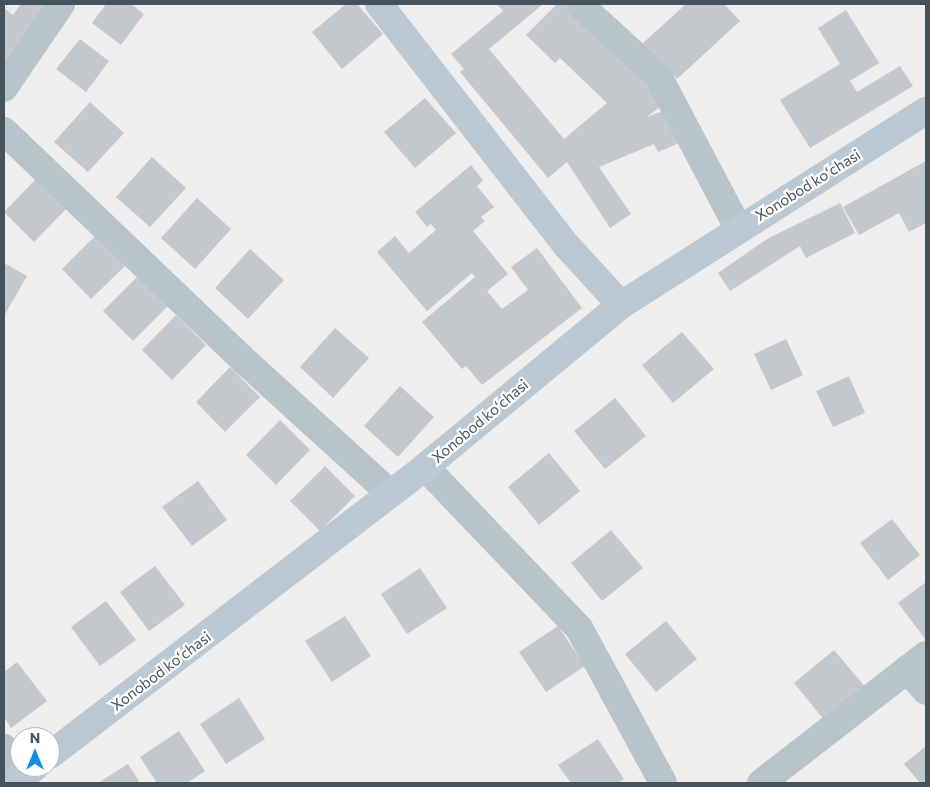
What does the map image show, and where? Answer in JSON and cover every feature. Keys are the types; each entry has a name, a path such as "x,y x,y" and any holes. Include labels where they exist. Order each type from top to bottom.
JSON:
{"main road":[{"path":"378,4 567,246 621,305"},
{"name":"Xonobod koʻchasi","path":"60,747 425,467 621,305 738,228 926,111"}],"street":[{"path":"4,88 62,4"},
{"path":"581,6 658,76 738,228"},
{"path":"4,131 248,364 390,493"},
{"path":"425,467 579,628 663,783"},
{"path":"761,783 917,662 926,691"}],"building":[{"path":"21,4 54,4 4,71 4,8 13,15"},
{"path":"106,4 131,4 144,14 121,45 92,23"},
{"path":"346,4 357,4 383,34 342,69 312,32"},
{"path":"497,4 543,4 489,49 564,139 607,103 560,58 555,63 526,35 557,4 566,4 637,72 662,105 647,117 668,109 682,142 658,152 654,144 599,167 631,214 610,228 567,162 548,178 460,72 464,69 451,54 503,11"},
{"path":"686,4 724,4 740,21 677,79 643,43"},
{"path":"846,10 879,63 850,81 857,92 900,66 913,86 810,148 780,100 840,64 818,28"},
{"path":"80,39 109,61 86,92 56,69"},
{"path":"425,98 456,133 415,168 384,132"},
{"path":"90,102 124,133 88,172 54,142"},
{"path":"152,157 186,188 150,227 116,197"},
{"path":"926,161 926,223 909,232 899,213 859,235 843,207"},
{"path":"471,165 483,180 477,186 494,207 481,217 485,221 473,231 508,274 487,291 502,309 528,290 511,267 537,248 582,308 482,385 466,366 462,369 422,322 475,277 472,273 427,311 377,252 395,236 409,253 436,230 431,224 427,227 415,212"},
{"path":"38,177 68,207 34,242 4,212"},
{"path":"197,198 231,229 195,269 161,238"},
{"path":"840,203 855,233 806,258 800,246 730,291 718,273 767,239"},
{"path":"96,235 126,265 91,299 62,269"},
{"path":"250,249 284,280 248,319 215,288"},
{"path":"4,263 27,276 4,316"},
{"path":"138,276 168,306 133,341 103,311"},
{"path":"176,315 206,345 172,380 142,350"},
{"path":"335,328 369,358 333,398 300,367"},
{"path":"682,332 714,369 673,403 642,365"},
{"path":"786,339 803,375 771,390 754,354"},
{"path":"230,367 260,397 225,432 196,402"},
{"path":"849,376 865,413 833,427 816,391"},
{"path":"400,386 434,417 398,457 364,426"},
{"path":"615,398 646,436 605,469 574,431"},
{"path":"280,420 310,450 276,485 246,455"},
{"path":"549,453 580,491 539,525 508,487"},
{"path":"325,466 355,496 320,531 290,501"},
{"path":"198,481 227,520 192,546 162,507"},
{"path":"892,519 920,555 888,580 860,543"},
{"path":"611,530 643,568 602,601 571,563"},
{"path":"155,566 185,605 149,631 120,592"},
{"path":"420,568 447,608 407,634 381,594"},
{"path":"926,582 926,640 898,603"},
{"path":"106,601 136,640 100,666 71,627"},
{"path":"345,616 371,656 332,682 305,641"},
{"path":"666,621 697,659 656,692 625,654"},
{"path":"558,626 585,666 546,692 519,652"},
{"path":"834,650 866,688 825,721 794,683"},
{"path":"17,662 47,701 12,727 10,727 4,717 4,672"},
{"path":"239,698 265,739 226,764 200,724"},
{"path":"179,731 205,771 187,783 157,783 140,757"},
{"path":"598,739 624,779 618,783 571,783 558,765"},
{"path":"926,746 926,783 920,783 904,764"},
{"path":"128,764 140,783 98,783"}]}
